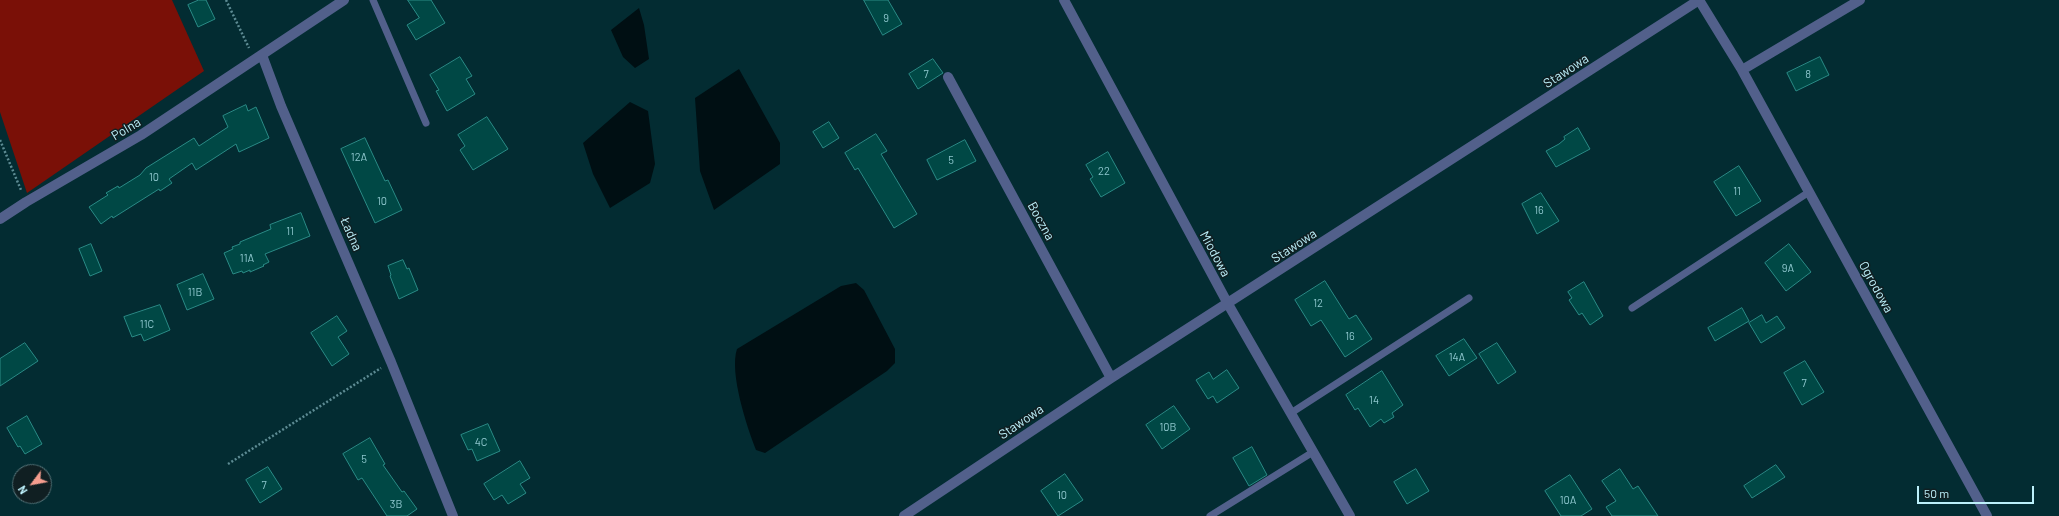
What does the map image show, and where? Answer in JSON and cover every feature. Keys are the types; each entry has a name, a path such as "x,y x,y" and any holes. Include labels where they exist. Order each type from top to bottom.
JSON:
{"street":[{"path":"258,57 344,0"},
{"name":"Miodowa","path":"1064,0 1228,304 1350,516"},
{"name":"Stawowa","path":"908,515 1112,378 1699,0"},
{"name":"Ogrodowa","path":"1699,0 1742,70 1987,516"},
{"path":"1742,70 1860,0"},
{"name":"Polna","path":"0,219 26,202 141,135 258,57"},
{"name":"Ładna","path":"258,57 281,106 391,362 453,516"},
{"name":"Boczna","path":"948,77 1112,378"}],"lane":[{"path":"373,0 426,123"},
{"path":"1632,308 1809,192"},
{"path":"1291,413 1469,298"},
{"path":"1210,516 1313,452"}],"path":[{"path":"226,0 258,57"},
{"path":"0,140 26,202"},
{"path":"228,464 391,362"}],"shaded area":[{"path":"0,0 172,0 204,71 27,193 0,112"},
{"path":"639,8 644,25 649,59 635,68 623,57 611,30"},
{"path":"739,69 780,143 780,164 714,210 700,171 695,98"},
{"path":"630,102 648,111 655,164 650,183 610,208 593,174 583,143"},
{"path":"856,283 864,290 895,349 895,363 887,371 765,453 756,450 748,428 737,385 735,359 737,349 841,286"}],"building":[{"path":"199,0 206,0 215,19 198,27 188,5"},
{"path":"408,0 431,0 445,23 416,40 407,25 419,18"},
{"path":"864,0 888,0 902,24 883,35"},
{"path":"460,57 472,76 466,79 475,94 447,111 436,91 439,90 430,75"},
{"path":"1820,57 1829,75 1796,91 1787,73"},
{"path":"933,59 943,73 918,89 909,74"},
{"path":"246,105 248,111 256,107 269,138 239,152 236,144 196,170 192,163 169,179 172,183 160,191 159,189 113,218 112,216 101,224 89,207 108,195 106,193 118,186 119,188 140,175 146,168 194,138 199,146 228,127 223,116"},
{"path":"487,117 508,149 473,170 460,150 465,146 458,135"},
{"path":"829,122 839,138 823,148 813,132"},
{"path":"1578,128 1590,149 1556,167 1546,151 1559,144 1565,139 1564,137"},
{"path":"876,134 887,151 881,154 917,214 894,228 858,168 855,170 845,153"},
{"path":"365,138 385,181 388,180 402,210 375,223 341,149"},
{"path":"965,140 976,161 937,180 927,160"},
{"path":"1108,152 1125,183 1101,197 1090,179 1093,177 1086,165"},
{"path":"1739,166 1761,201 1736,216 1714,182"},
{"path":"1541,193 1559,221 1537,234 1522,204"},
{"path":"301,213 310,236 265,254 269,262 263,265 264,266 250,272 250,270 243,273 242,271 233,274 224,253 233,249 232,247 240,244 240,242 271,229 270,225"},
{"path":"91,244 102,271 90,276 79,249"},
{"path":"1789,244 1811,272 1786,291 1765,263"},
{"path":"403,260 407,269 409,268 418,290 399,299 390,276 388,266"},
{"path":"203,274 214,299 187,310 177,285"},
{"path":"1325,281 1349,319 1356,315 1372,339 1345,357 1321,320 1311,326 1295,300"},
{"path":"1584,282 1603,316 1590,325 1582,313 1579,315 1569,300 1572,298 1568,292"},
{"path":"160,305 170,330 144,341 141,334 132,337 124,317"},
{"path":"1742,308 1749,321 1715,341 1708,328"},
{"path":"1762,315 1766,323 1777,316 1785,328 1761,343 1749,323"},
{"path":"337,316 347,331 338,337 349,354 332,366 311,333"},
{"path":"1464,339 1477,358 1449,376 1436,356"},
{"path":"25,343 38,361 0,386 0,359"},
{"path":"1497,343 1516,372 1498,384 1479,354"},
{"path":"1805,361 1824,392 1802,405 1784,373"},
{"path":"1227,370 1239,388 1217,403 1213,396 1208,399 1196,380 1209,372 1213,379"},
{"path":"1382,371 1403,405 1392,413 1394,417 1384,423 1381,419 1370,427 1358,408 1355,410 1346,395"},
{"path":"1174,406 1190,429 1162,449 1146,425"},
{"path":"27,416 42,444 25,454 20,446 18,447 7,428"},
{"path":"488,424 500,451 477,461 472,449 468,450 461,435"},
{"path":"370,438 385,464 383,465 402,492 404,491 417,509 407,516 387,516 362,478 358,480 343,454"},
{"path":"1252,447 1267,475 1249,486 1233,458"},
{"path":"520,461 530,478 520,484 526,493 508,504 502,495 494,500 484,484"},
{"path":"1776,465 1785,477 1752,498 1744,486"},
{"path":"268,467 282,489 260,503 246,480"},
{"path":"1416,469 1429,491 1407,504 1394,482"},
{"path":"1620,469 1633,489 1638,486 1658,516 1612,516 1606,507 1616,501 1602,481"},
{"path":"1065,474 1083,500 1058,516 1041,491"},
{"path":"1570,475 1592,509 1581,516 1561,516 1545,491"}]}
